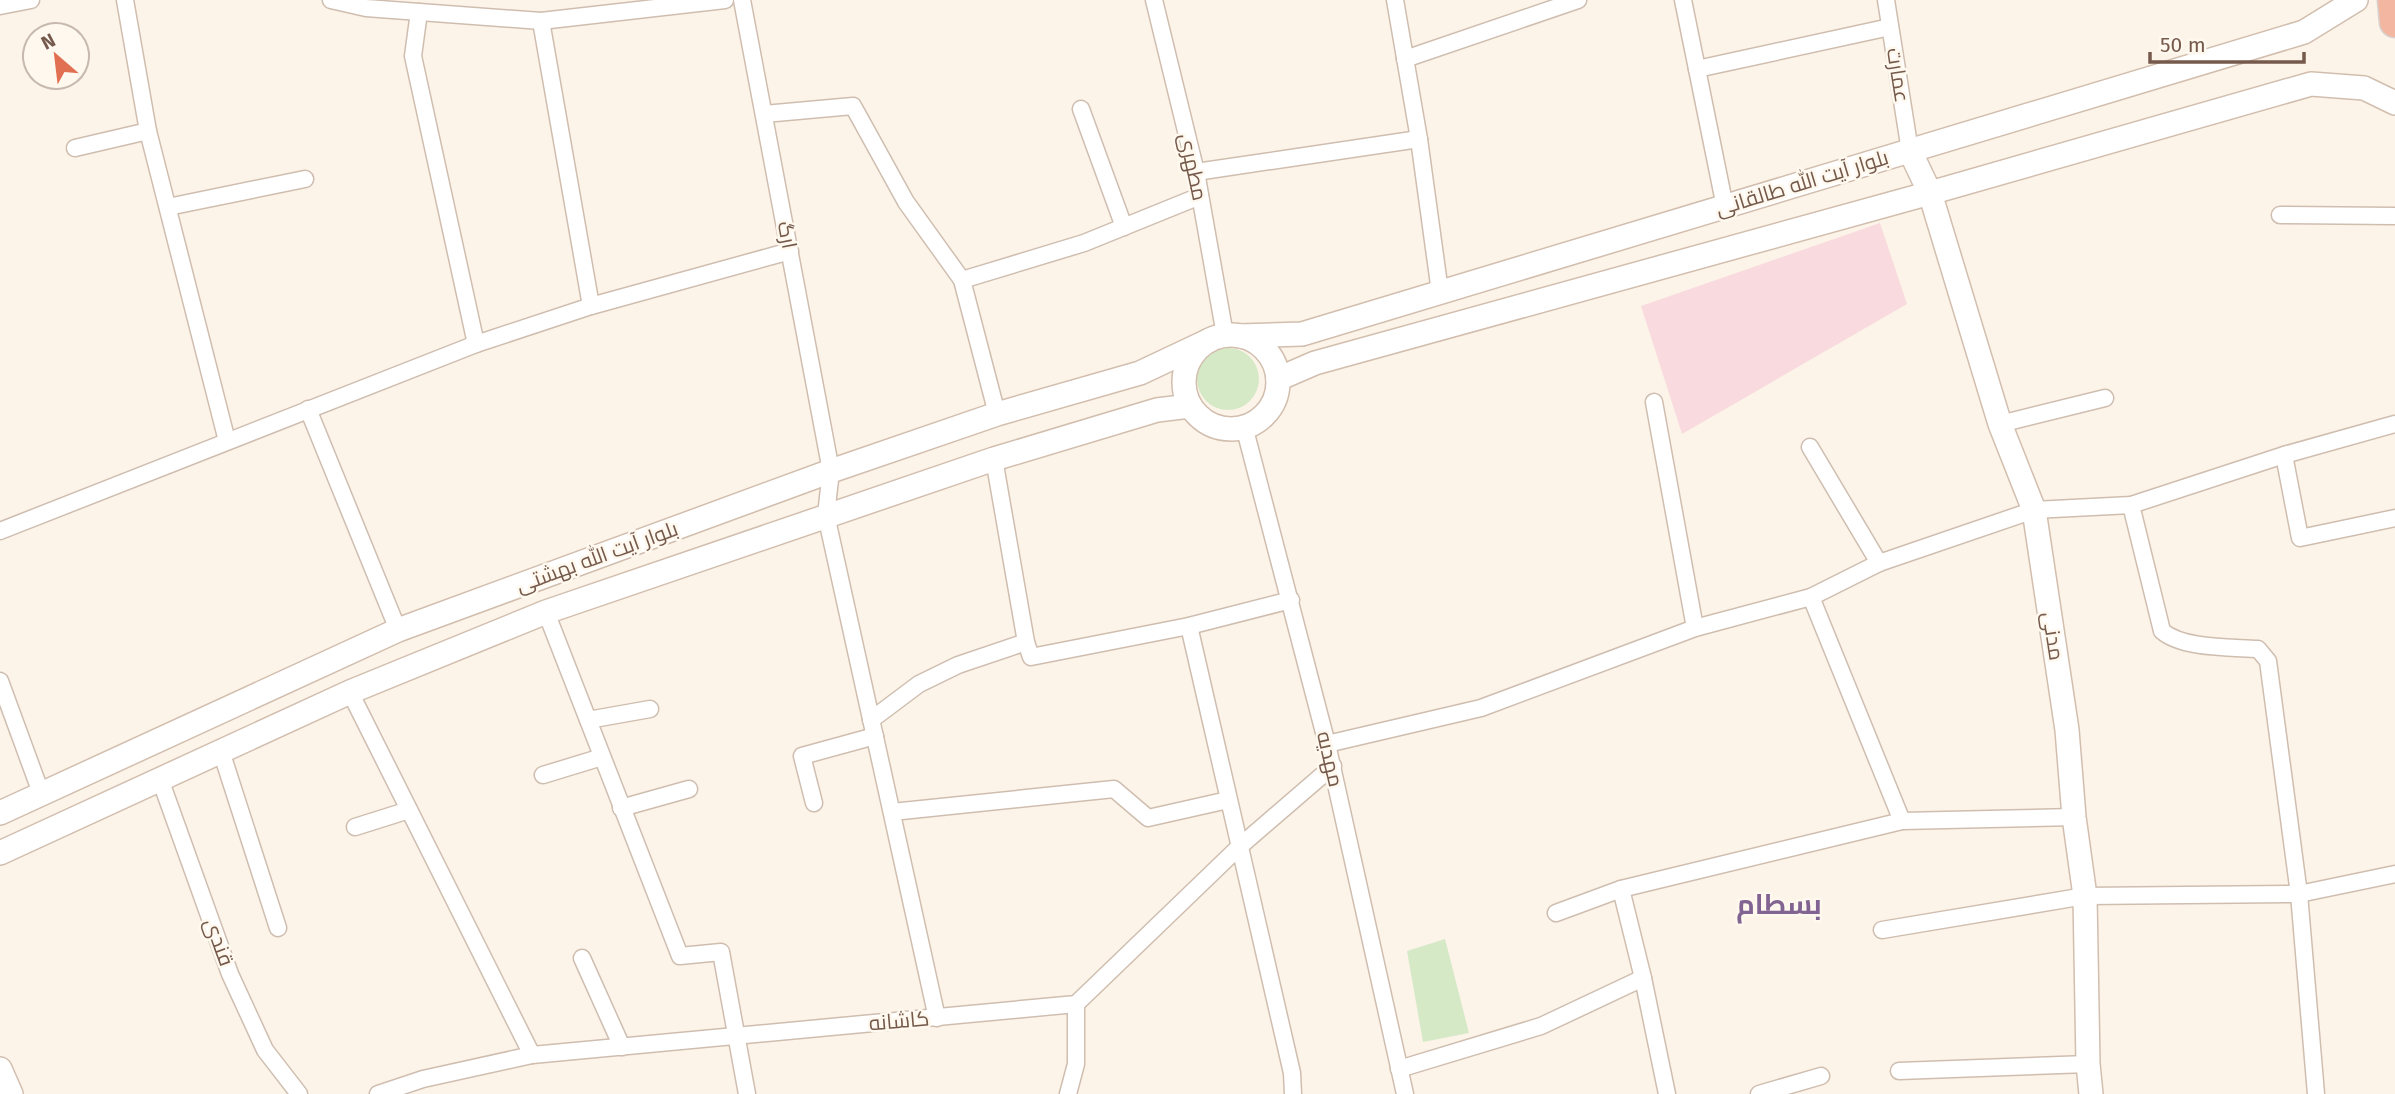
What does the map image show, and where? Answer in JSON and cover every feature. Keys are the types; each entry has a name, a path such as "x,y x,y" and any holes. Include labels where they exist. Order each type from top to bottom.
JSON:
{"highway":[{"path":"2393,0 2395,22"}],"street":[{"path":"0,6 31,0"},
{"path":"125,0 148,131 227,441"},
{"path":"331,0 419,12 541,21 589,7 725,0"},
{"name":"ارگ","path":"742,0 831,471 826,515 937,1018"},
{"name":"مطهری","path":"1154,0 1196,172 1225,337"},
{"path":"1395,0 1419,139 1440,292"},
{"path":"1405,59 1578,0"},
{"path":"1683,0 1725,206"},
{"name":"عمارت","path":"1886,0 1910,151"},
{"name":"بلوار آیت الله طالقانی","path":"1225,337 1302,334 2304,32 2356,0"},
{"path":"419,12 413,56 476,344"},
{"path":"541,21 591,306"},
{"path":"1697,69 1890,27"},
{"name":"بلوار آیت الله طالقانی","path":"1278,379 1315,363 1930,193 2311,84 2364,88 2395,103"},
{"path":"764,114 853,106 906,202 962,280 997,414"},
{"path":"1081,109 1124,228"},
{"path":"75,148 148,131"},
{"path":"1196,172 1419,139"},
{"name":"مدنی","path":"1910,151 1930,193 2000,424 2034,510 2067,730 2074,817 2085,896 2091,1094"},
{"path":"168,207 304,179"},
{"path":"962,280 1084,243 1200,196"},
{"path":"2280,215 2395,216"},
{"path":"0,531 476,344 591,306 790,251"},
{"path":"1225,337 1254,341 1266,351 1274,364 1278,379 1276,395 1269,409 1258,420 1229,429 1200,418 1190,406 1185,392 1184,376 1188,362 1197,349 1225,337"},
{"name":"بلوار آیت الله بهشتی","path":"0,813 398,630 831,471 997,414 1140,373 1225,337"},
{"path":"2000,424 2105,398"},
{"path":"1654,402 1695,628"},
{"name":"بلوار آیت الله بهشتی","path":"0,852 350,692 546,612 994,459 1157,410 1190,406"},
{"path":"308,409 398,630"},
{"path":"1327,744 1481,708 1695,628 1811,597 1880,563 2034,510 2132,505 2284,455 2395,424"},
{"name":"مهدیه","path":"1244,426 1333,766 1405,1094"},
{"path":"1810,447 1880,563"},
{"path":"2284,455 2300,538 2395,518"},
{"path":"994,459 1026,642 1031,657 1189,626 1291,600"},
{"path":"2132,505 2162,631 2183,642 2258,649 2268,661 2299,894 2316,1094"},
{"path":"1811,597 1902,821"},
{"path":"546,612 680,956 721,952 747,1094"},
{"path":"1189,626 1292,1073 1293,1094"},
{"path":"871,720 919,684 958,665 1026,642"},
{"path":"0,681 41,793"},
{"path":"350,692 533,1055"},
{"path":"588,720 650,709"},
{"path":"814,803 802,755 875,736"},
{"path":"221,751 278,928"},
{"path":"542,775 602,757"},
{"path":"1068,1094 1076,1064 1076,1004 1238,848 1333,766"},
{"name":"قندی","path":"160,779 230,974 265,1050 299,1094"},
{"path":"621,808 689,789"},
{"path":"892,812 1114,789 1148,818 1228,800"},
{"path":"355,827 409,810"},
{"path":"1556,913 1621,889 1902,821 2074,817"},
{"path":"1882,930 2085,896 2299,894 2395,874"},
{"path":"1621,889 1667,1094"},
{"path":"582,958 622,1047"},
{"path":"1399,1069 1541,1026 1643,978"},
{"name":"کاشانه","path":"379,1094 423,1079 533,1055 1076,1004"},
{"path":"1899,1071 2088,1064"},
{"path":"0,1069 11,1094"},
{"path":"1759,1094 1821,1076"}],"shaded area":[{"path":"1880,223 1907,304 1682,434 1641,306"}],"green space":[{"path":"1228,348 1240,350 1250,357 1257,367 1257,391 1250,401 1240,408 1228,410 1216,408 1206,401 1199,391 1197,379 1199,367 1206,357 1216,350"},
{"path":"1445,939 1469,1033 1423,1042 1407,951"}],"district":[{"name":"بسطام","path":"1779,904"}]}
